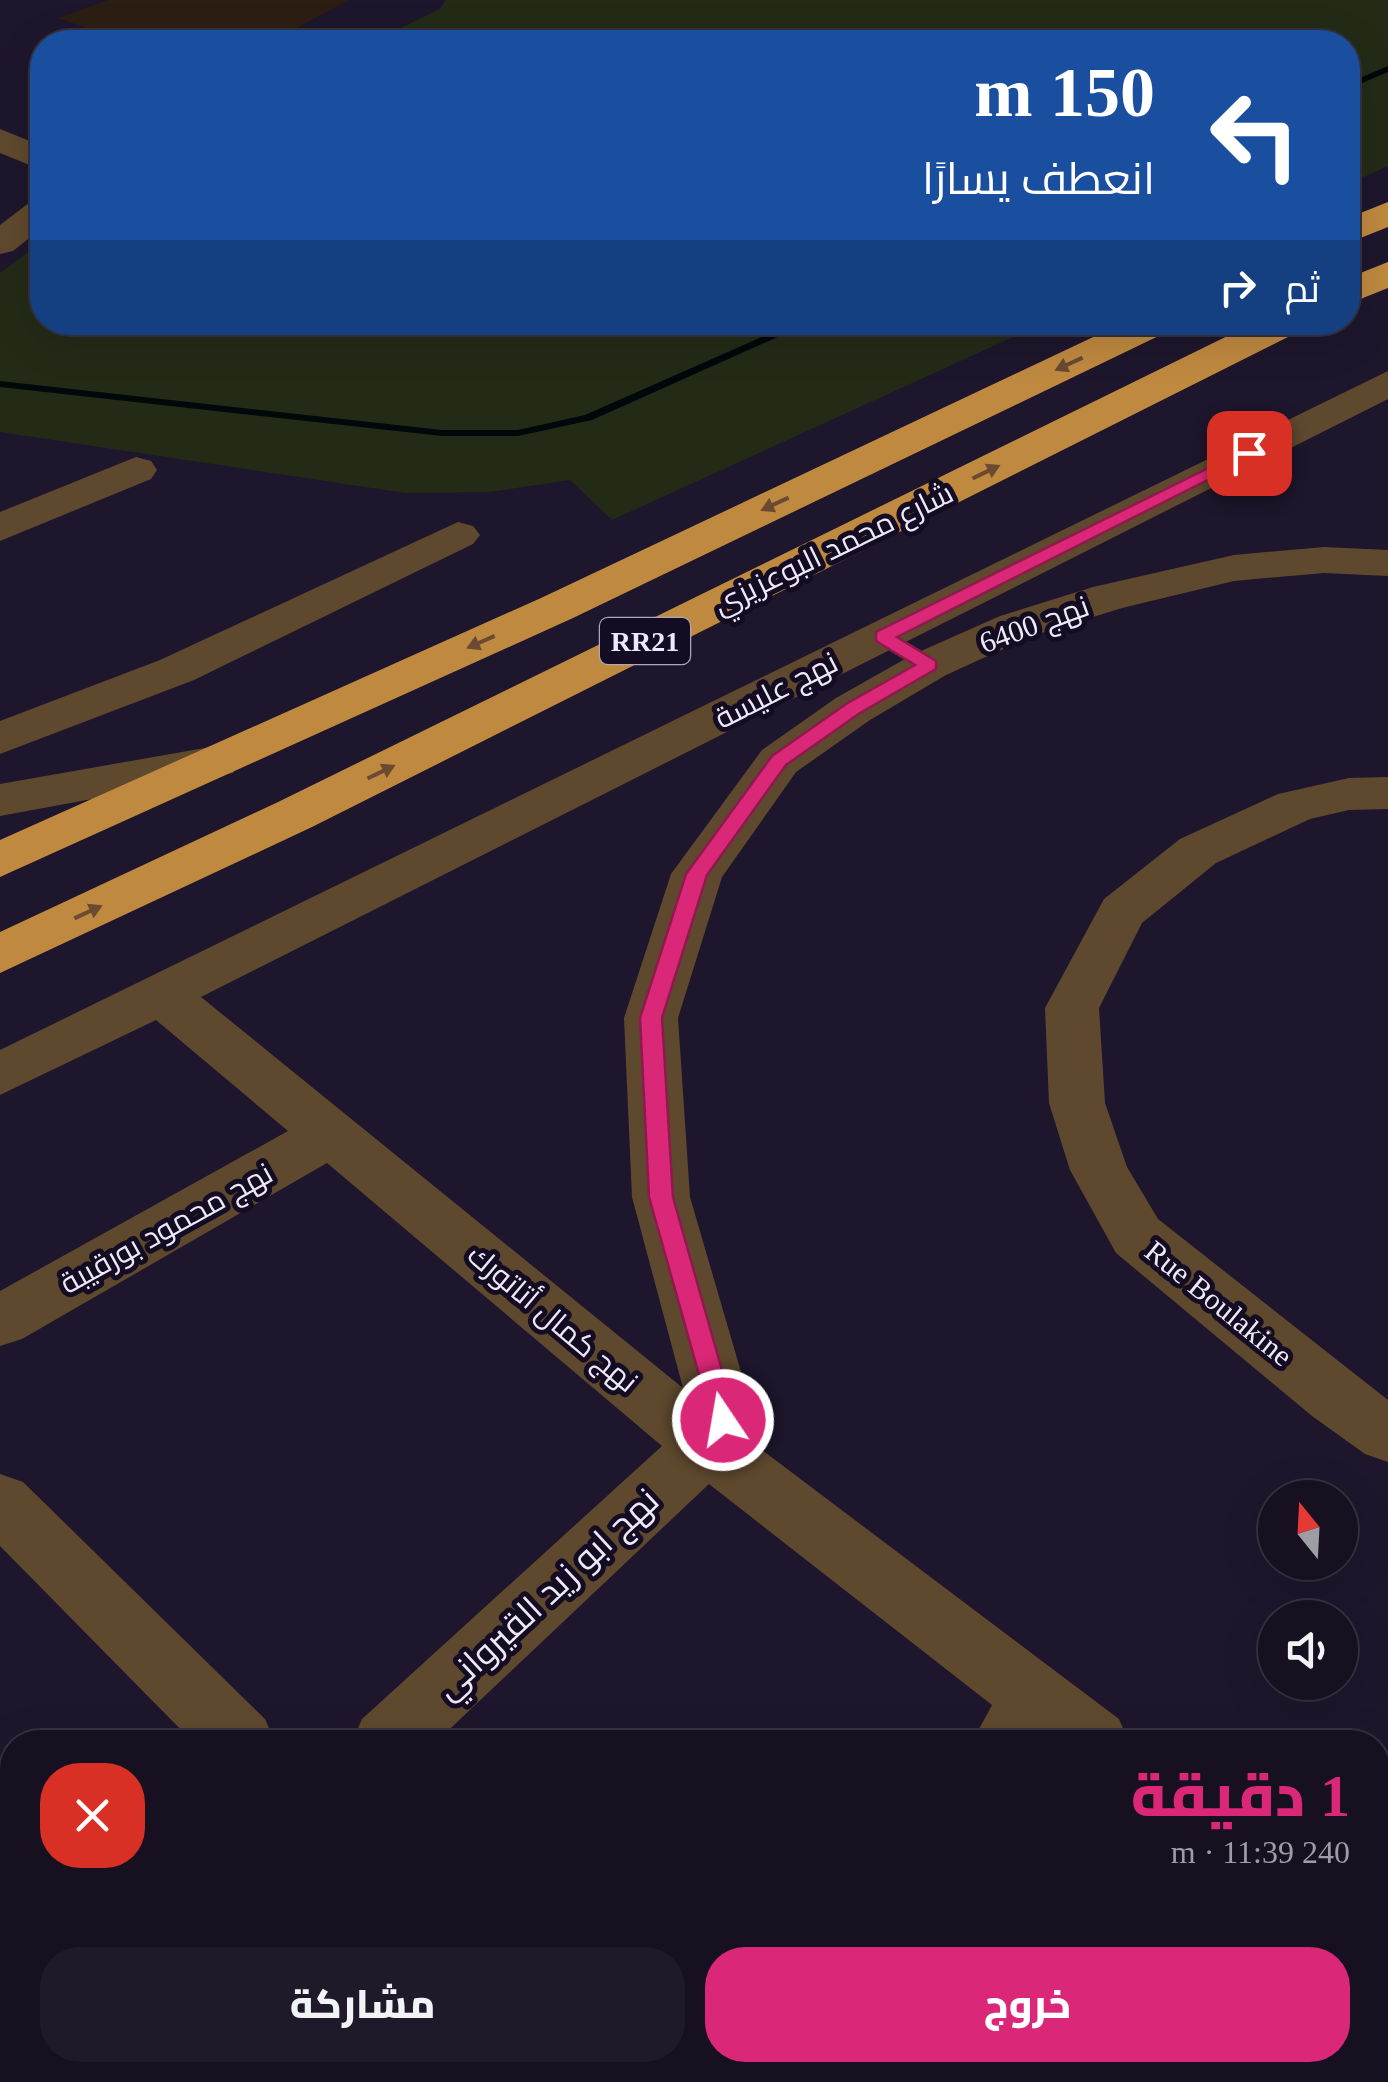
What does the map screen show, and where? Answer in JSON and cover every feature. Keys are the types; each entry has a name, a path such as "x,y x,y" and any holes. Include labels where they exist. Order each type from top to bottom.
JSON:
{"highway":[{"path":"1360,226 1388,212"},
{"path":"1360,287 1388,273"},
{"name":"RR21","path":"0,860 575,600 1130,335"},
{"name":"شارع محمد البوعزيزي","path":"0,954 294,815 1262,335"}],"street":[{"path":"0,140 30,154"},
{"path":"0,242 30,220"},
{"name":"نهج عليسة","path":"0,1074 1388,383"},
{"path":"0,528 136,470"},
{"path":"0,738 72,714 177,670 458,535"},
{"name":"نهج 6400","path":"706,1444 723,1420 661,1197 651,1018 696,874 779,761 853,708 929,665 1016,626 1109,597 1234,568 1324,560 1388,563"},
{"path":"882,636 929,665"},
{"path":"0,800 216,762"},
{"name":"Rue Boulakine","path":"1388,793 1349,794 1296,806 1198,851 1122,912 1072,1008 1077,1103 1098,1170 1137,1236 1334,1398 1388,1435"},
{"name":"نهج كمال أتاتورك","path":"162,994 706,1444 1023,1720 1055,1730"},
{"name":"نهج محمود بورقيبة","path":"0,1322 331,1134"},
{"name":"نهج ابو زيد القيرواني","path":"400,1730 706,1444"},
{"path":"0,1502 228,1730"}],"shaded area":[{"path":"108,0 349,0 293,30 93,30 58,18"}],"green space":[{"path":"446,0 1388,0 1388,166 1360,179 1360,30 397,30 440,9"},
{"path":"30,251 30,335 1018,335 612,520 570,480 489,492 405,493 0,432 0,273"}],"waterway":[{"path":"1360,81 1388,69"},
{"path":"0,384 442,433 518,433 588,418 776,335"}],"route":[{"path":"723,1420 719,1394 661,1197 651,1018 696,874 779,761 853,708 929,665 882,636 1249,453"}]}
